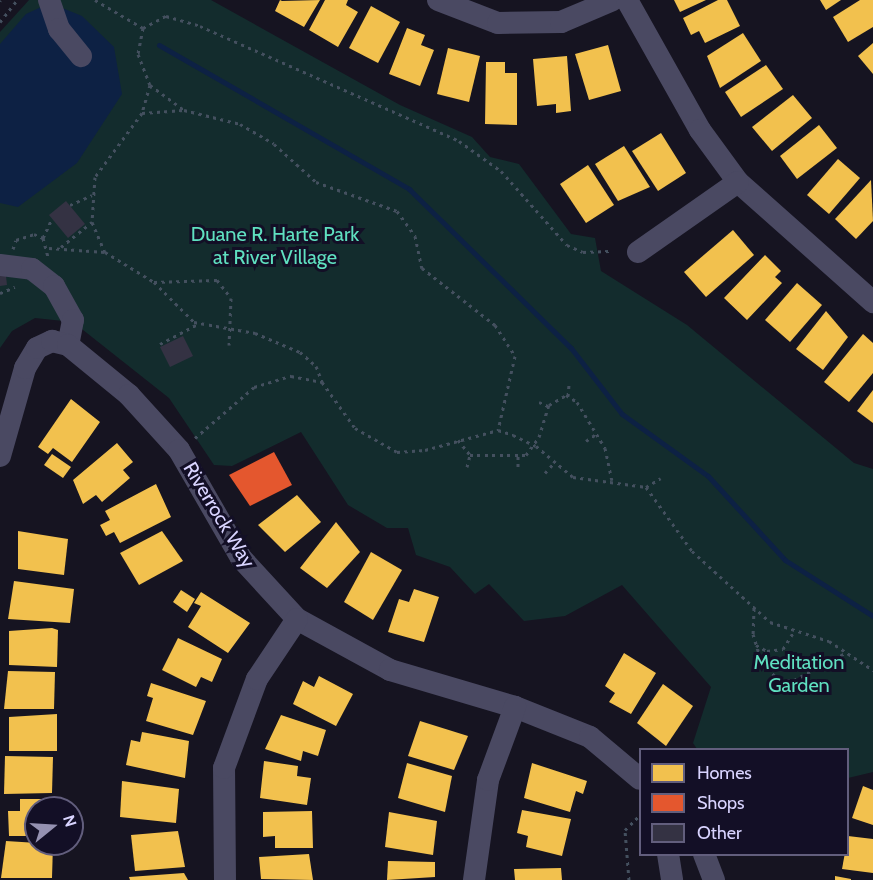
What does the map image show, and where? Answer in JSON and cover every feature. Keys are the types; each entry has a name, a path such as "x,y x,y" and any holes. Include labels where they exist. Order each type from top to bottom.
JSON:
{"street":[{"path":"49,0 59,29 81,56"},
{"path":"438,0 498,23 561,22 613,0"},
{"path":"627,0 700,130 738,182 873,302"},
{"path":"638,252 738,182"},
{"path":"0,456 25,368 37,348 52,341 68,345 73,320 54,286 32,269 6,258"},
{"name":"Riverrock Way","path":"68,345 129,395 179,450 241,558 297,619 390,670 515,707 590,737 639,778"},
{"path":"225,880 224,768 257,678 297,619"},
{"path":"474,880 488,780 515,707"},
{"path":"668,856 672,880"},
{"path":"704,856 714,880"}],"path":[{"path":"0,22 17,0"},
{"path":"95,0 143,28"},
{"path":"143,28 166,16 200,26 459,141 501,171 567,245 583,252 609,251"},
{"path":"143,28 138,54 150,85 184,110"},
{"path":"105,252 92,222 92,195 105,159 142,113 150,85"},
{"path":"142,113 184,110 240,124 274,144 316,182 379,202 408,221 422,268 495,325 515,356 514,378 498,430"},
{"path":"70,205 92,195"},
{"path":"43,238 52,219"},
{"path":"60,248 92,222"},
{"path":"6,258 25,234 43,238 49,248 47,261"},
{"path":"49,248 105,252 154,282 198,324 278,340 300,352 316,366 322,382 371,442 397,452 498,430 535,445 573,477 612,480 646,487 661,478"},
{"path":"154,282 217,280 231,298 229,345"},
{"path":"160,344 198,324"},
{"path":"179,450 270,378 322,382"},
{"path":"568,396 569,385"},
{"path":"470,455 518,456 535,445 548,406 568,396"},
{"path":"568,396 578,402 595,435 605,448 612,480"},
{"path":"539,402 548,406"},
{"path":"586,441 595,435"},
{"path":"458,440 470,455"},
{"path":"467,467 470,455"},
{"path":"518,456 518,470"},
{"path":"545,473 555,462"},
{"path":"646,487 692,551 754,608 793,633 847,652 873,670"},
{"path":"754,608 756,645 762,663 779,680 794,680 847,652"},
{"path":"756,645 767,651 783,649 793,633"},
{"path":"796,640 798,635"},
{"path":"629,880 625,830 639,815"}],"green space":[{"name":"Duane R. Harte Park at River Village","path":"29,0 211,0 400,105 472,137 490,157 519,164 571,234 595,238 601,271 687,325 854,463 873,469 873,772 849,778 849,748 696,748 693,743 711,687 622,585 565,616 524,621 489,584 475,594 450,567 416,555 408,528 387,528 348,505 301,432 232,466 214,465 169,398 73,322 35,318 12,331 0,348 0,32"}],"water":[{"path":"50,3 82,16 114,47 122,94 77,163 18,207 0,203 0,44 26,14"}],"building: Homes":[{"path":"280,0 320,0 304,27 275,11"},
{"path":"325,0 348,0 346,5 358,12 338,47 309,30"},
{"path":"674,0 706,0 680,12"},
{"path":"718,0 727,0 740,26 705,43 699,31 691,35 683,18"},
{"path":"820,0 841,0 826,10"},
{"path":"860,0 873,0 873,27 848,42 833,17"},
{"path":"371,6 400,22 378,63 349,48"},
{"path":"407,28 425,35 421,45 434,50 420,86 389,74"},
{"path":"743,33 761,61 720,88 707,56"},
{"path":"873,43 873,74 858,56"},
{"path":"608,45 621,91 589,100 575,54"},
{"path":"448,48 480,56 469,102 437,94"},
{"path":"567,56 571,111 556,113 556,104 537,106 533,59"},
{"path":"486,62 505,62 505,73 517,73 517,125 485,124"},
{"path":"766,65 783,89 741,117 725,92"},
{"path":"793,95 812,118 772,151 752,127"},
{"path":"819,125 837,148 797,179 780,156"},
{"path":"661,133 686,173 658,191 632,151"},
{"path":"624,146 650,187 618,201 595,164"},
{"path":"838,159 860,178 829,214 807,195"},
{"path":"588,165 614,205 586,223 560,184"},
{"path":"871,180 873,221 856,239 835,219"},
{"path":"733,230 754,255 706,297 684,272"},
{"path":"765,255 781,271 775,277 782,283 747,320 724,298"},
{"path":"797,283 822,305 790,342 765,320"},
{"path":"826,311 848,337 823,370 796,349"},
{"path":"863,334 873,343 873,373 849,402 824,382"},
{"path":"873,390 873,423 857,411"},
{"path":"71,399 100,422 72,462 53,448 48,454 38,447"},
{"path":"117,443 133,462 123,470 130,478 102,502 96,495 83,504 73,480"},
{"path":"52,454 71,467 63,478 44,465"},
{"path":"156,484 171,517 120,543 114,532 106,536 100,525 110,520 105,511"},
{"path":"297,495 321,522 285,552 258,525"},
{"path":"336,522 360,552 327,588 300,568"},
{"path":"18,531 68,539 64,575 18,569"},
{"path":"162,531 183,561 139,585 120,553"},
{"path":"371,552 402,570 373,620 344,602"},
{"path":"14,581 74,589 70,623 8,619"},
{"path":"414,589 439,597 424,642 388,632 399,599 409,602"},
{"path":"181,590 195,599 187,612 173,602"},
{"path":"201,592 250,623 228,653 188,627 201,606 194,603"},
{"path":"52,628 58,630 57,667 9,665 9,631"},
{"path":"178,638 222,659 212,682 201,677 196,687 162,670"},
{"path":"624,653 656,673 631,714 609,702 615,693 605,686"},
{"path":"8,671 55,672 54,709 4,709"},
{"path":"319,676 353,694 336,726 293,704 303,681 314,687"},
{"path":"151,683 206,701 193,735 146,721 153,698 147,696"},
{"path":"663,684 693,706 666,746 637,723"},
{"path":"57,714 57,751 9,751 9,717"},
{"path":"281,715 326,730 318,756 303,751 301,761 265,749"},
{"path":"420,721 468,736 454,770 408,756"},
{"path":"142,732 189,741 185,778 126,765 131,740 140,742"},
{"path":"5,756 53,757 52,793 4,794"},
{"path":"264,761 298,766 297,776 311,778 307,805 260,798"},
{"path":"407,763 452,776 445,812 398,798"},
{"path":"532,763 587,781 583,794 576,791 570,812 524,798"},
{"path":"122,781 179,789 176,823 120,817"},
{"path":"863,786 873,790 873,825 852,818"},
{"path":"20,799 24,799 24,836 9,836 8,811 20,811"},
{"path":"522,810 571,819 562,856 526,847 528,836 517,833"},
{"path":"312,811 313,848 275,848 275,836 263,837 263,812"},
{"path":"389,812 437,821 433,855 385,847"},
{"path":"178,831 185,867 135,871 131,835"},
{"path":"849,836 873,839 873,873 842,869 844,856 849,856"},
{"path":"6,841 24,842 24,856 53,856 52,878 1,878"},
{"path":"309,854 313,880 261,879 259,857"},
{"path":"388,861 435,862 435,877 387,880"},
{"path":"561,868 562,880 515,880 514,869"},
{"path":"184,873 188,880 130,880 129,877"},
{"path":"835,876 851,879 851,880 835,880"}],"building: Shops":[{"path":"274,452 292,485 250,506 229,475"}],"building: Other":[{"path":"66,201 85,224 68,238 49,215"},
{"path":"0,276 6,276 7,285 0,286"},
{"path":"183,336 193,356 170,367 160,347"}],"waterway":[{"path":"159,45 409,189 571,348 622,414 708,476 785,560 873,616"}],"park label":[{"name":"Meditation Garden","path":"799,674"}]}
